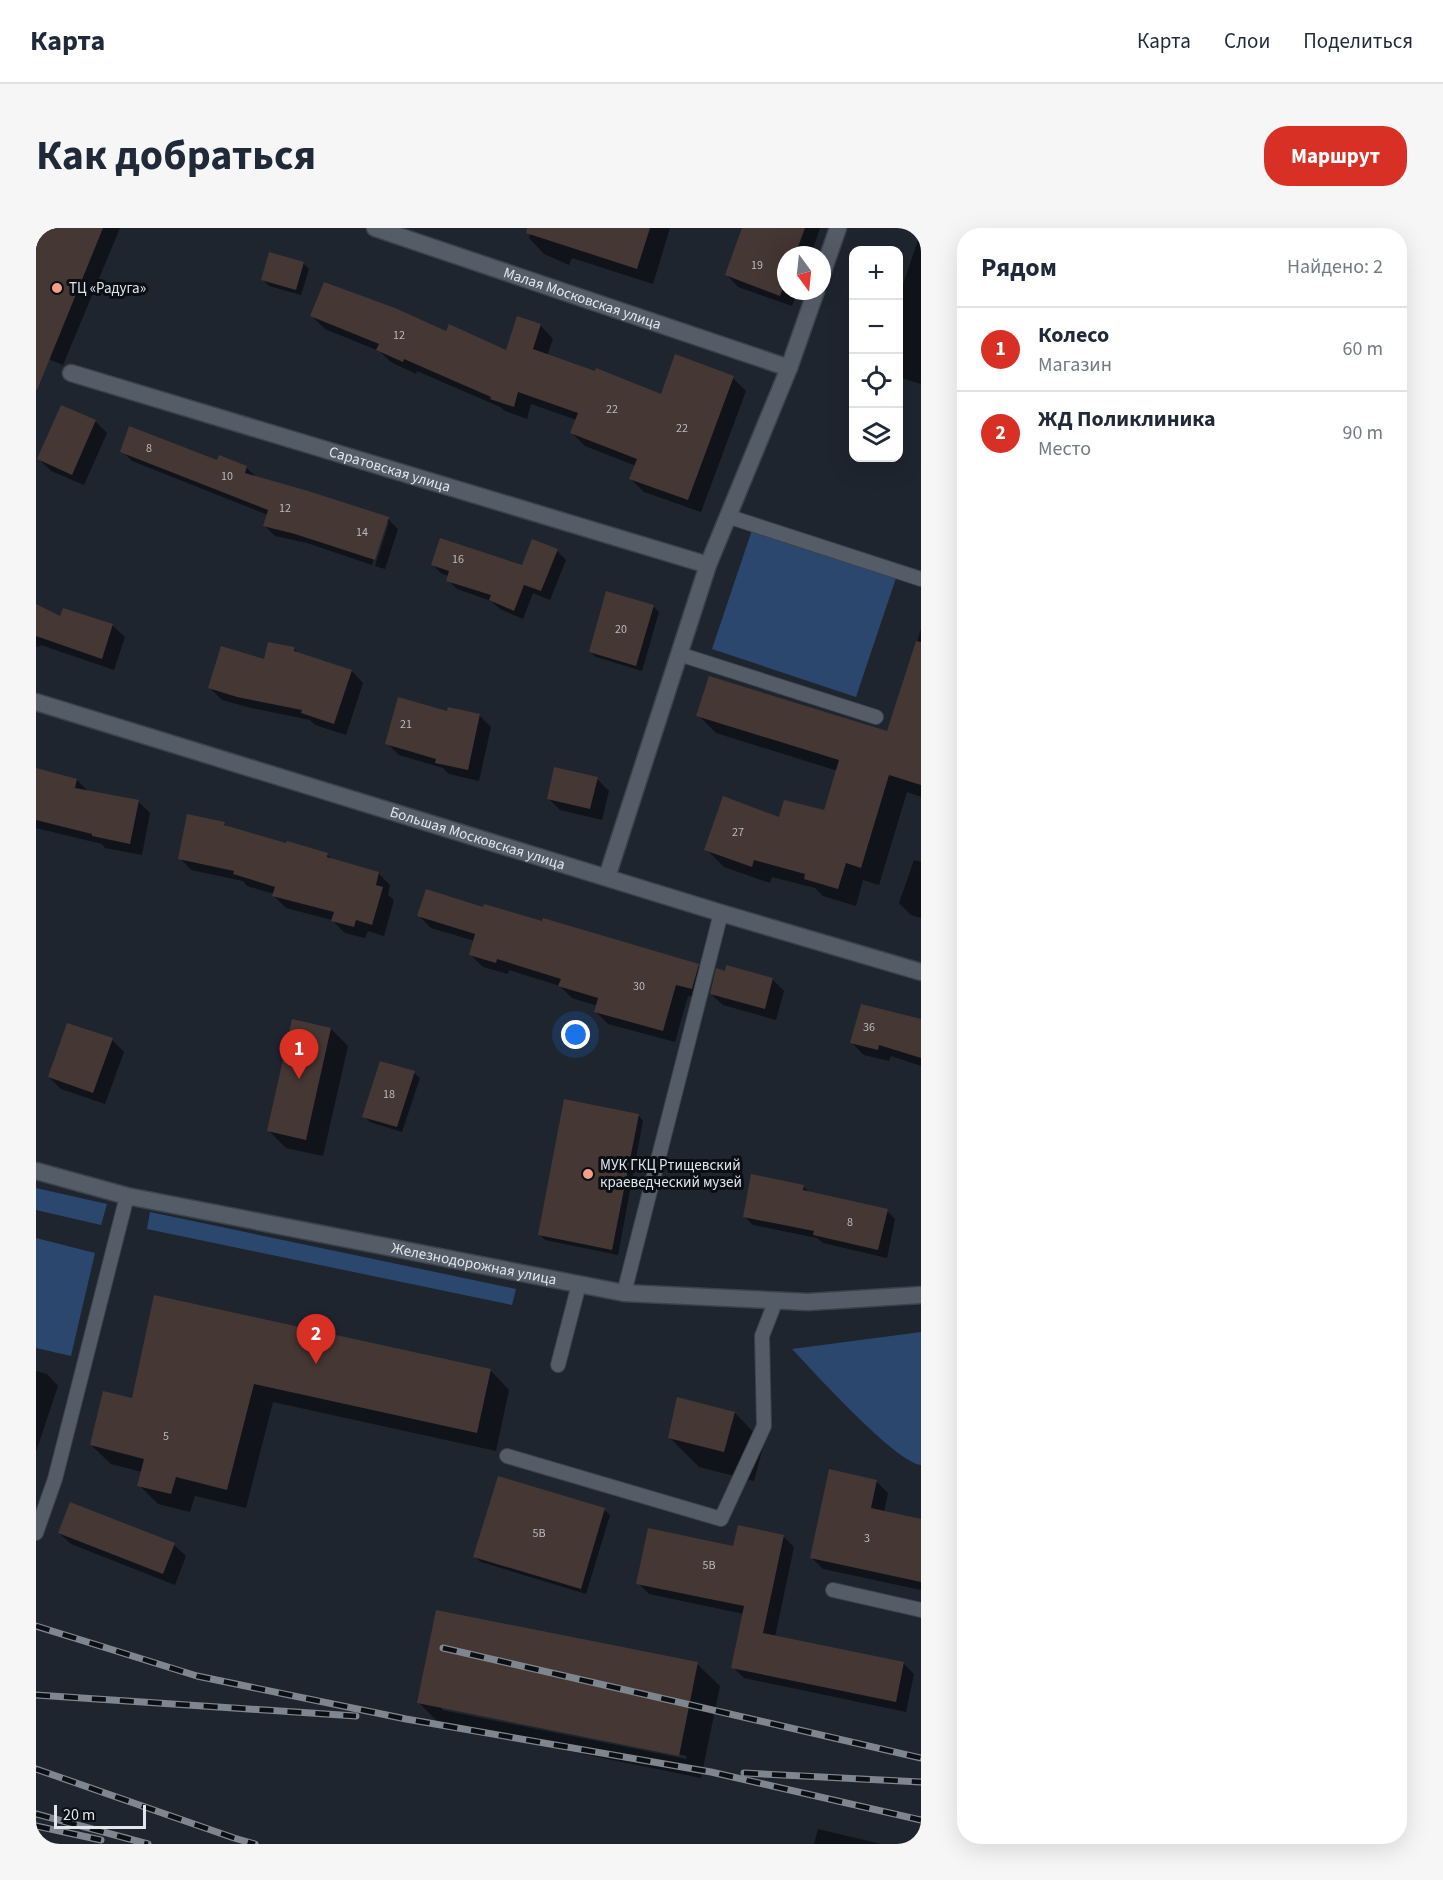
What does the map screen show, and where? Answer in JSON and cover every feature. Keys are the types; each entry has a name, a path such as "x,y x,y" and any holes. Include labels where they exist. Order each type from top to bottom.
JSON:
{"street":[{"name":"Малая Московская улица","path":"375,228 789,368"},
{"path":"831,248 838,228"},
{"path":"607,877 708,565 789,368 813,300"},
{"name":"Саратовская улица","path":"71,373 708,565"},
{"name":"Большая Московская улица","path":"36,702 722,914 921,972"},
{"name":"Железнодорожная улица","path":"36,1171 127,1196 624,1293 808,1302 921,1294"}],"lane":[{"path":"728,516 921,579"},
{"path":"679,654 876,717"},
{"path":"624,1293 722,914"},
{"path":"36,1533 55,1479 127,1196"},
{"path":"558,1365 579,1284"},
{"path":"507,1456 721,1519 764,1426 762,1336 776,1300"},
{"path":"833,1590 921,1610"}],"shaded area":[{"path":"752,530 896,578 856,697 712,649"},
{"path":"36,1188 107,1204 101,1225 36,1210"},
{"path":"150,1212 516,1289 512,1305 147,1229"},
{"path":"36,1238 95,1253 71,1356 36,1348"},
{"path":"921,1332 921,1465 893,1449 875,1433 792,1349"}],"building":[{"name":"ТЦ «Радуга»","path":"36,228 103,228 37,390 36,390"},
{"path":"527,228 650,228 637,269 526,233"},
{"path":"742,228 805,228 798,246 777,246 777,295 725,275"},
{"path":"269,252 304,262 296,290 261,280"},
{"path":"324,282 395,308 446,331 449,324 506,350 517,316 541,324 533,349 595,371 596,368 661,394 675,354 734,376 688,500 629,479 637,459 570,433 578,413 518,392 514,407 490,399 491,397 404,359 403,362 376,350 379,344 310,316"},
{"path":"61,405 96,420 72,475 37,459"},
{"path":"129,426 217,460 219,455 247,466 245,473 389,517 375,560 263,526 268,510 120,452"},
{"path":"440,538 522,565 532,539 558,549 541,591 524,585 514,611 489,600 491,595 446,581 449,571 431,565"},
{"path":"606,591 654,605 636,666 589,652"},
{"path":"36,604 60,616 63,608 113,624 102,659 36,636"},
{"path":"916,641 921,642 921,785 889,775 861,868 846,863 838,889 804,879 805,874 754,860 752,867 704,850 723,796 779,817 784,800 824,810 839,760 696,716 709,676 887,731"},
{"path":"268,642 294,647 294,651 352,670 334,724 301,713 302,710 237,697 208,688 221,646 264,659"},
{"path":"398,697 447,711 448,707 480,714 468,770 435,763 436,759 385,744"},
{"path":"554,767 598,777 590,809 547,799"},
{"path":"36,768 77,779 75,788 139,800 130,844 36,820"},
{"path":"187,814 225,822 224,825 328,853 327,857 379,872 376,885 383,887 372,925 356,920 354,927 331,921 334,912 272,896 275,887 233,874 234,871 178,859"},
{"path":"426,889 483,907 484,904 542,921 543,918 699,964 692,989 676,985 663,1031 594,1012 598,998 558,986 561,979 497,959 496,963 469,955 475,934 417,916"},
{"path":"726,965 773,978 765,1009 710,994 716,968 725,971"},
{"path":"861,1004 921,1019 921,1058 879,1045 878,1050 850,1043"},
{"path":"292,1019 331,1028 306,1140 267,1131"},
{"path":"67,1023 113,1038 93,1093 48,1077"},
{"path":"380,1061 415,1071 397,1127 362,1117"},
{"name":"МУК ГКЦ Ртищевский краеведческий музей","path":"564,1099 639,1114 612,1250 538,1235"},
{"path":"751,1174 804,1185 803,1190 888,1209 878,1250 813,1235 814,1231 743,1217"},
{"path":"154,1295 491,1369 477,1433 254,1384 227,1490 176,1477 171,1494 137,1486 144,1459 90,1445 103,1391 132,1398"},
{"path":"677,1397 735,1412 724,1452 668,1438"},
{"path":"829,1469 877,1480 871,1508 921,1519 921,1582 810,1558"},
{"path":"498,1476 605,1508 581,1589 473,1557"},
{"path":"70,1502 175,1543 163,1574 58,1533"},
{"path":"738,1525 784,1535 763,1633 904,1662 896,1702 731,1668 744,1606 636,1584 648,1528 733,1546"},
{"path":"436,1610 698,1662 679,1756 417,1703"}],"railway":[{"path":"36,1626 197,1676 406,1719 711,1772 921,1820"},
{"path":"443,1648 921,1758"},
{"path":"36,1695 356,1716"},
{"path":"36,1769 255,1844"},
{"path":"744,1773 921,1782"},
{"path":"36,1814 148,1844"},
{"path":"36,1826 101,1840"}],"place":[{"name":"ТЦ «Радуга»","path":"57,288"},
{"name":"Колесо","path":"299,1079"},
{"name":"МУК ГКЦ Ртищевский краеведческий музей","path":"588,1174"},
{"name":"ЖД Поликлиника","path":"316,1364"}]}
